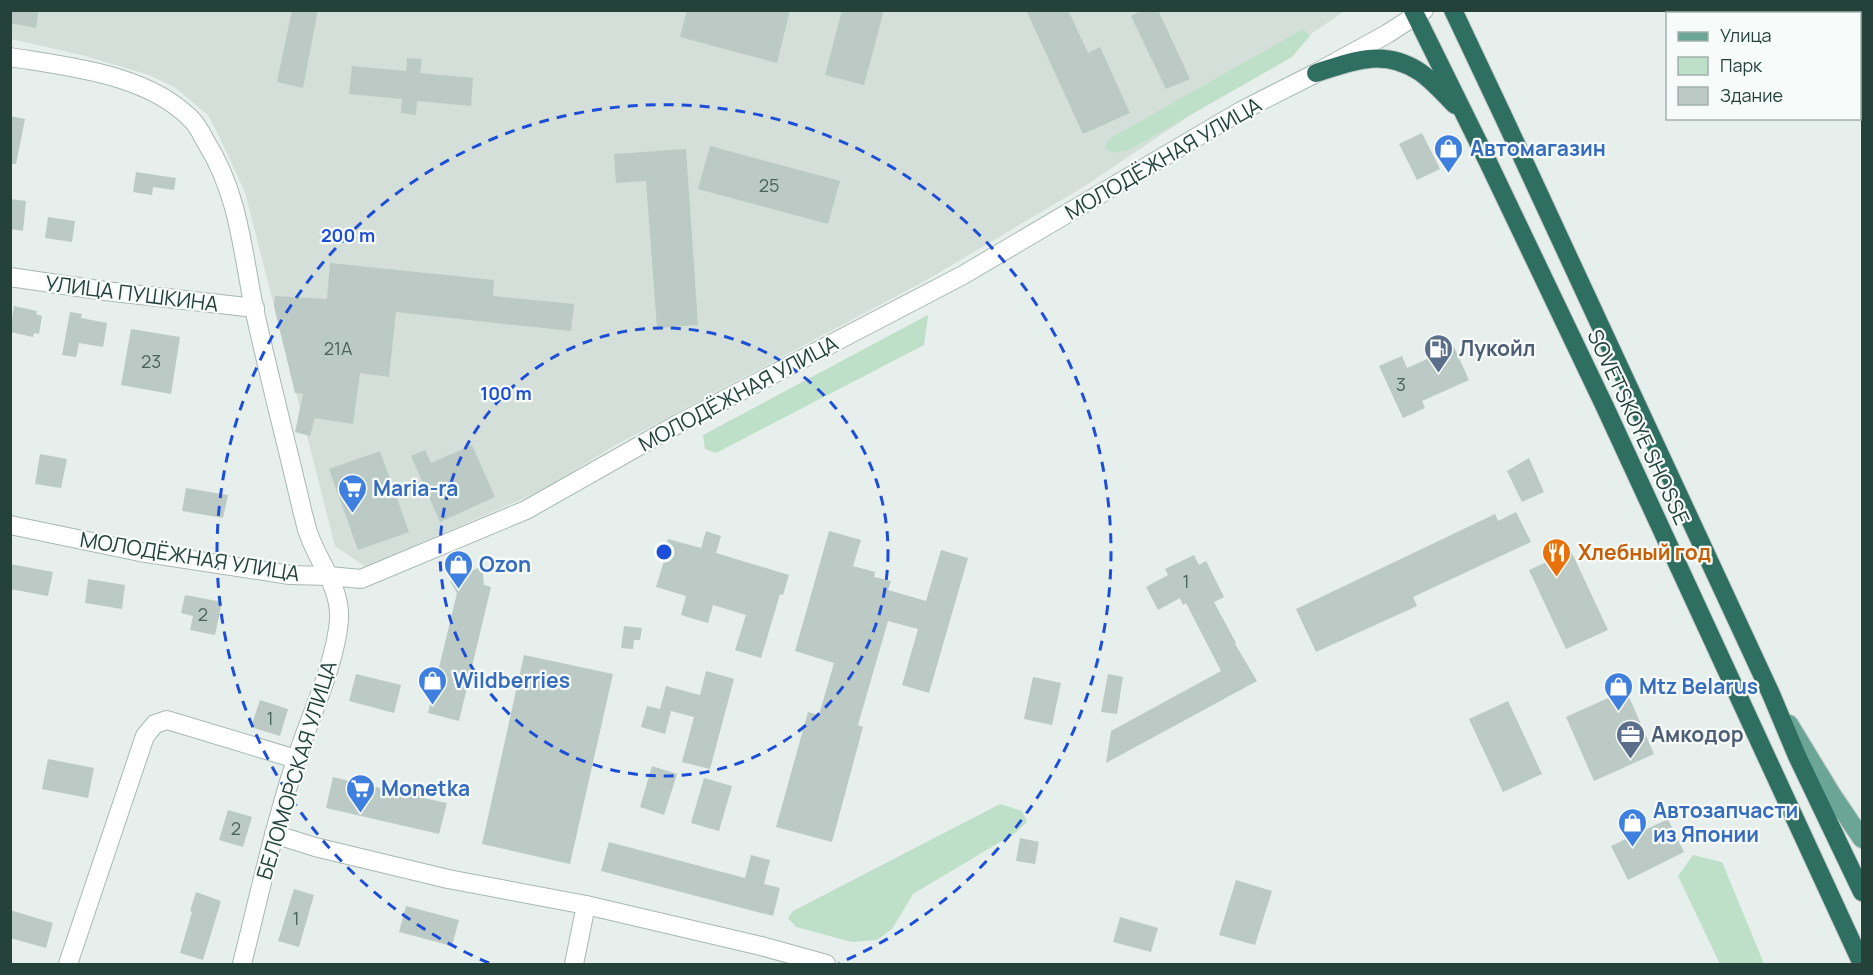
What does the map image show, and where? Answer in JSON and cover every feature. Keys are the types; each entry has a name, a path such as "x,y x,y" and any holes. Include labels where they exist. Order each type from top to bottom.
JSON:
{"highway":[{"name":"SOVETSKOYE SHOSSE","path":"1453,10 1771,694 1797,756 1863,892"},
{"name":"SOVETSKOYE SHOSSE","path":"1417,12 1605,407 1862,964"},
{"path":"1316,73 1362,59 1383,58 1404,63 1422,73 1465,114"}],"main road":[{"path":"1771,694 1831,793 1863,838"}],"street":[{"name":"МОЛОДЁЖНАЯ УЛИЦА","path":"10,525 140,552 290,575 361,579 526,510 676,424 963,275 1241,111 1387,34 1417,12"},
{"name":"БЕЛОМОРСКАЯ УЛИЦА","path":"10,57 66,66 133,82 166,98 193,121 223,171 238,215 255,308 308,534 329,576 339,606 338,624 328,667 296,759 274,834 242,964"},
{"name":"УЛИЦА ПУШКИНА","path":"10,277 105,291 255,308"},
{"path":"68,964 145,736 155,724 167,720 296,759"},
{"path":"274,834 315,847 448,879 586,905 761,946 826,964"},
{"path":"574,964 586,905"}],"shaded area":[{"path":"11,10 1345,11 1085,186 925,281 614,446 543,490 366,567 335,546 245,192 207,114 174,87 149,75 82,55 11,39"}],"green space":[{"path":"1303,29 1310,36 1292,57 1129,150 1112,153 1105,147 1109,139"},
{"path":"928,315 924,345 716,453 705,449 703,435"},
{"path":"1000,804 1022,811 1027,822 1015,833 913,894 892,929 877,940 852,942 796,927 788,918 793,911"},
{"path":"1693,855 1722,862 1764,964 1720,964 1678,876"}],"building":[{"path":"10,10 39,10 36,28 10,23"},
{"path":"292,10 318,10 303,88 277,82"},
{"path":"687,10 790,10 777,63 680,37"},
{"path":"842,10 884,10 864,85 825,75"},
{"path":"1026,10 1068,10 1088,53 1100,47 1130,113 1083,134"},
{"path":"1142,10 1158,10 1190,79 1166,89 1131,16"},
{"path":"407,58 422,59 420,73 473,78 471,106 417,101 416,115 401,113 402,99 349,94 352,66 406,71"},
{"path":"10,116 25,119 16,164 10,164"},
{"path":"1422,133 1440,169 1417,180 1399,144"},
{"path":"710,146 840,181 828,224 698,189"},
{"path":"686,149 698,325 657,328 646,181 616,183 614,154"},
{"path":"136,172 176,178 174,190 153,187 152,195 133,192"},
{"path":"10,199 26,201 23,231 10,229"},
{"path":"48,217 75,221 72,242 45,238"},
{"path":"330,263 494,280 493,296 574,304 571,331 396,312 389,377 360,373 353,424 315,418 310,436 295,432 303,394 295,393 274,306 275,296 327,299"},
{"path":"14,306 37,311 36,314 42,316 39,334 34,333 33,337 10,332"},
{"path":"70,312 82,314 81,318 107,323 103,347 79,343 76,357 62,355"},
{"path":"131,329 180,337 171,394 121,385"},
{"path":"1454,347 1469,380 1422,401 1425,408 1403,418 1379,366 1402,356 1407,368"},
{"path":"472,445 495,497 440,522 411,456 425,450 431,463"},
{"path":"380,451 409,532 358,550 329,469"},
{"path":"40,454 67,459 61,488 35,484"},
{"path":"1529,458 1544,492 1522,502 1507,471"},
{"path":"186,488 228,495 223,518 182,511"},
{"path":"1516,512 1531,542 1413,597 1417,606 1316,652 1296,609 1495,514 1498,521"},
{"path":"706,531 721,536 716,553 789,575 783,595 780,594 761,658 735,650 746,615 713,605 708,623 681,615 686,596 656,587 668,539 701,548"},
{"path":"829,531 861,540 853,566 875,572 874,577 891,581 888,590 926,601 941,550 968,558 929,693 902,685 918,629 888,621 858,725 863,727 832,842 776,827 808,712 819,715 834,663 795,651"},
{"path":"1571,551 1608,630 1566,649 1529,570"},
{"path":"1194,555 1199,565 1206,561 1224,597 1214,602 1257,681 1106,763 1111,731 1221,671 1186,603 1183,605 1180,598 1158,610 1146,587 1168,575 1165,569"},
{"path":"10,564 53,572 48,596 10,589"},
{"path":"482,566 484,585 491,587 459,721 428,713 457,593 450,581"},
{"path":"88,579 125,585 122,609 85,603"},
{"path":"185,595 222,602 215,635 190,630 193,616 181,613"},
{"path":"624,626 642,628 640,640 634,640 633,649 621,648"},
{"path":"524,655 613,674 570,864 482,844"},
{"path":"706,671 734,679 710,769 682,762 694,717 671,711 665,734 641,727 647,706 660,709 666,686 700,695"},
{"path":"356,674 401,685 394,713 349,701"},
{"path":"1108,674 1123,677 1117,714 1101,712"},
{"path":"1033,677 1061,683 1052,725 1024,719"},
{"path":"1626,690 1654,754 1594,781 1566,717"},
{"path":"260,700 288,709 280,736 251,727"},
{"path":"1508,701 1542,774 1503,792 1469,719"},
{"path":"48,759 94,768 88,798 42,789"},
{"path":"652,766 677,774 664,815 640,807"},
{"path":"333,777 397,792 399,784 426,791 424,798 447,803 439,834 326,808"},
{"path":"704,778 732,786 719,831 691,823"},
{"path":"228,810 252,817 243,847 219,840"},
{"path":"1668,819 1684,852 1628,880 1611,846"},
{"path":"1020,838 1039,842 1035,864 1016,861"},
{"path":"609,842 745,878 751,855 770,860 764,884 780,888 773,916 601,871"},
{"path":"1236,880 1272,891 1255,945 1219,935"},
{"path":"294,889 314,895 299,947 278,941"},
{"path":"196,892 221,901 203,960 180,953"},
{"path":"406,906 459,920 452,946 399,932"},
{"path":"10,910 53,923 46,948 10,938"},
{"path":"1120,917 1158,928 1151,952 1113,942"}],"place":[{"name":"Автомагазин","path":"1449,174"},
{"name":"Лукойл","path":"1438,374"},
{"name":"Maria-ra","path":"352,514"},
{"name":"Хлебный год","path":"1557,578"},
{"name":"Ozon","path":"458,590"},
{"name":"Wildberries","path":"432,706"},
{"name":"Mtz Belarus","path":"1618,712"},
{"name":"Амкодор","path":"1630,760"},
{"name":"Monetka","path":"360,814"},
{"name":"Автозапчасти из Японии","path":"1632,848"}]}
